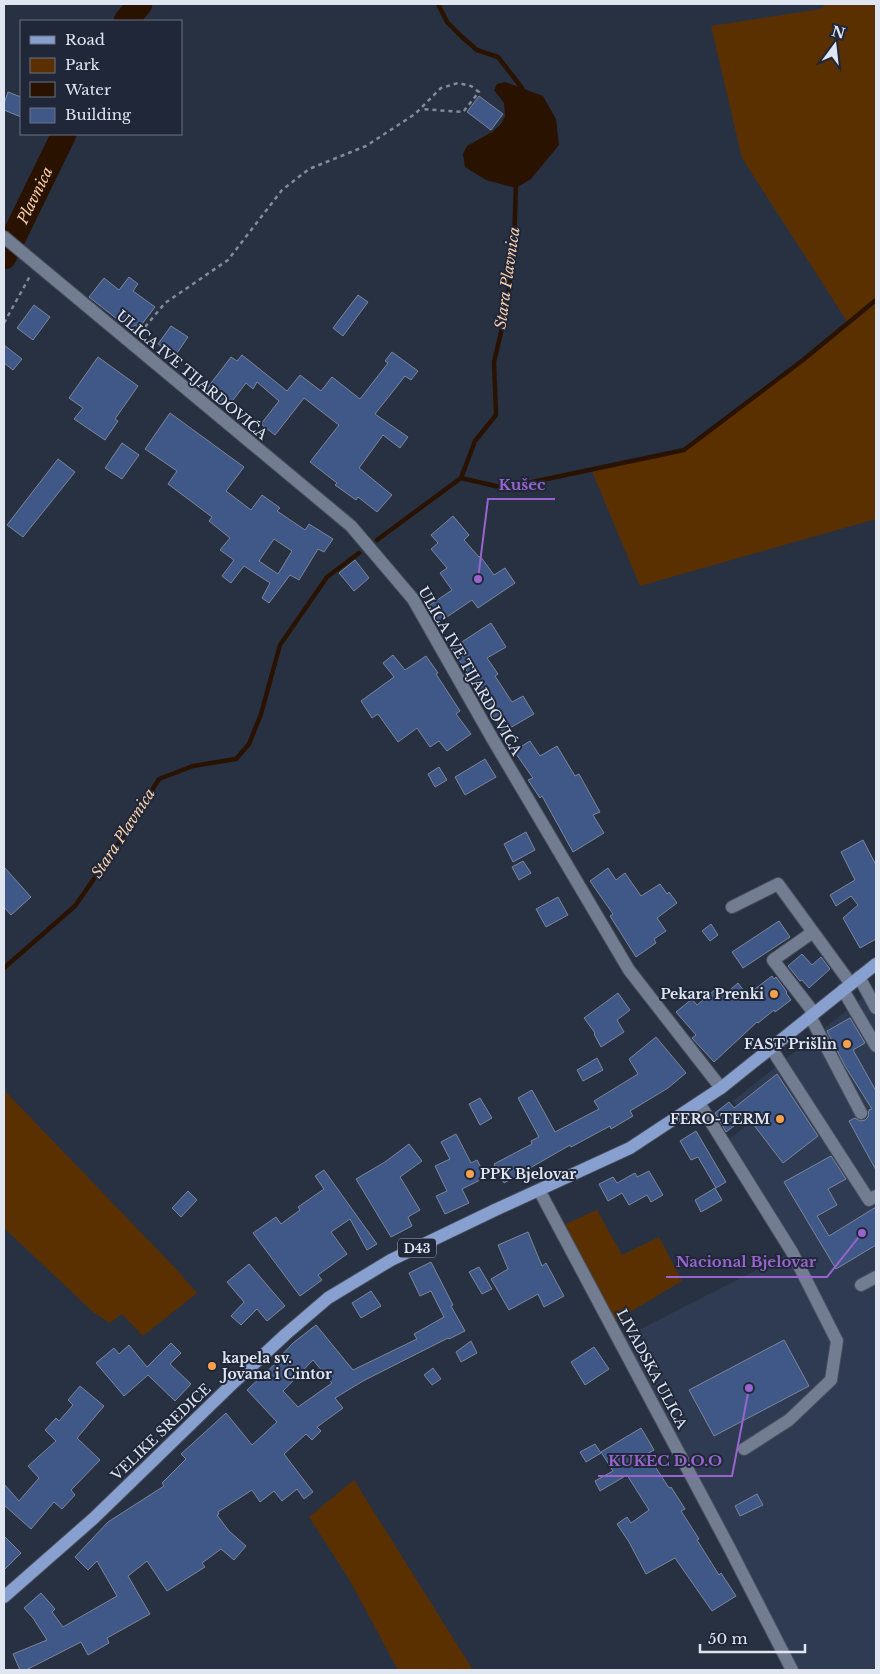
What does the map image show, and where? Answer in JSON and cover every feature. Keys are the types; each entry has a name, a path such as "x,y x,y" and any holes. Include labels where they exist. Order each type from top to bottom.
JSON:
{"main road":[{"name":"VELIKE SREDICE","path":"4,1597 94,1518 235,1381 328,1298 392,1260 630,1148 721,1088 876,964"}],"street":[{"name":"ULICA IVE TIJARDOVIĆA","path":"4,237 350,526 413,599 492,738 629,970 721,1088"},
{"path":"732,907 778,884 851,984 876,1008"},
{"path":"813,932 773,960 812,1014 861,1113"},
{"path":"851,984 876,1046"},
{"path":"770,1048 869,1200 876,1196"},
{"path":"699,1103 792,1252 837,1341 831,1380 789,1420 744,1449"},
{"name":"LIVADSKA ULICA","path":"539,1190 729,1547 792,1670"},
{"path":"861,1285 876,1277"}],"path":[{"path":"132,344 165,303 228,260 282,190 309,169 366,146 415,114 441,88 458,83 471,86 479,92 463,112 421,109"},
{"path":"4,323 33,260"},
{"path":"27,273 35,279"}],"shaded area":[{"path":"876,987 876,1670 795,1670 619,1340 792,1252 724,1143 750,1123 733,1101"}],"green space":[{"path":"826,4 876,4 876,519 640,586 591,469 684,450 848,323 742,158 711,26 821,9"},
{"path":"4,1090 197,1293 143,1336 122,1314 110,1323 93,1312 4,1228"},
{"path":"597,1210 622,1255 659,1237 682,1281 610,1324 559,1227"},
{"path":"354,1480 473,1670 398,1670 349,1579 309,1517"}],"water":[{"path":"505,82 543,96 556,119 559,145 531,179 516,188 486,180 465,167 463,154 467,146 492,132 501,124 505,116 504,103 494,90 497,84"}],"building":[{"path":"8,92 20,97 20,117 4,110"},
{"path":"479,96 503,114 491,130 467,112"},
{"path":"129,277 138,284 133,291 155,307 139,328 135,325 131,330 89,297 104,278 119,290"},
{"path":"358,295 368,302 343,336 333,328"},
{"path":"34,305 50,317 33,340 17,328"},
{"path":"171,326 188,337 175,356 158,344"},
{"path":"4,345 22,359 13,370 4,363"},
{"path":"392,352 418,371 411,380 405,376 375,414 408,437 400,448 383,435 359,468 392,495 377,512 358,497 356,500 335,485 337,483 310,462 339,425 304,398 275,435 261,424 279,401 257,382 253,389 246,383 227,408 205,391 231,357 237,361 242,355 287,391 300,375 321,391 332,377 360,399 388,363 385,361"},
{"path":"98,357 138,386 115,419 118,421 105,440 74,419 83,408 69,398"},
{"path":"170,413 244,467 226,491 251,510 262,495 280,508 277,511 305,530 309,524 333,539 324,552 318,549 299,580 290,575 269,603 262,598 270,583 244,566 231,583 222,576 234,560 220,550 230,538 209,521 212,517 168,484 177,471 145,449","holes":["274,539 292,551 278,574 259,561"]},
{"path":"122,443 139,455 122,479 105,468"},
{"path":"58,459 75,472 23,537 7,525"},
{"path":"453,516 469,535 464,540 480,556 494,575 505,568 515,583 478,608 472,600 438,623 427,607 452,590 440,573 447,568 431,549 438,543 431,535"},
{"path":"355,560 369,578 354,591 339,573"},
{"path":"491,623 506,647 487,658 498,674 495,676 512,702 523,696 534,714 503,732 490,710 478,695 481,693 451,649"},
{"path":"393,655 405,670 426,656 460,711 456,714 471,734 447,751 439,741 430,747 417,728 398,742 378,714 372,718 361,701 394,677 383,663"},
{"path":"530,741 540,756 557,746 575,776 579,774 600,812 593,815 604,833 573,852 542,796 540,798 528,780 533,778 514,751"},
{"path":"485,759 496,777 465,795 455,777"},
{"path":"439,767 447,780 435,787 428,774"},
{"path":"526,832 535,850 513,862 504,844"},
{"path":"863,840 876,865 876,939 860,948 843,918 858,905 851,896 836,906 830,895 855,880 841,852"},
{"path":"523,861 531,873 519,880 512,867"},
{"path":"4,867 31,897 11,915 4,907"},
{"path":"608,868 616,880 625,873 641,896 660,884 677,903 657,918 666,931 654,939 656,943 636,957 610,916 613,914 590,881"},
{"path":"558,897 568,915 546,927 536,909"},
{"path":"779,921 790,937 743,968 732,952"},
{"path":"711,924 718,935 710,941 702,931"},
{"path":"802,954 812,965 821,957 830,969 809,988 802,980 800,981 788,966"},
{"path":"772,976 774,979 776,977 791,1000 757,1022 714,1062 692,1038 696,1035 676,1012 692,999 697,1005 717,988 724,995 738,983 747,995"},
{"path":"618,993 630,1010 617,1020 624,1032 601,1047 595,1033 584,1018"},
{"path":"850,1018 865,1043 853,1050 876,1091 876,1170 849,1121 855,1118 860,1121 865,1120 868,1117 869,1110 872,1109 845,1066 827,1031"},
{"path":"656,1037 686,1073 668,1088 630,1111 633,1116 611,1129 610,1126 571,1147 570,1145 504,1183 494,1164 532,1144 531,1141 539,1137 518,1098 532,1090 555,1132 599,1109 594,1101 638,1074 629,1059"},
{"path":"597,1058 603,1070 583,1081 577,1070"},
{"name":"FERO-TERM","path":"777,1074 818,1136 783,1163 747,1116 726,1132 715,1113 729,1102 734,1108"},
{"path":"480,1098 492,1118 480,1125 469,1104"},
{"path":"696,1131 726,1182 716,1188 698,1157 691,1160 680,1141"},
{"path":"456,1134 471,1163 477,1160 486,1177 462,1189 469,1203 445,1214 436,1196 447,1191 435,1166 450,1159 441,1142"},
{"path":"409,1144 422,1161 400,1177 420,1210 408,1217 412,1226 391,1237 356,1179 385,1162"},
{"path":"831,1156 846,1179 828,1189 837,1205 817,1216 829,1236 876,1207 876,1245 836,1269 784,1182"},
{"path":"324,1170 377,1244 367,1250 350,1219 331,1232 347,1254 318,1275 322,1280 300,1296 253,1233 276,1217 281,1224 300,1210 298,1207 324,1189 315,1176"},
{"path":"649,1171 663,1195 651,1202 647,1195 629,1205 622,1193 608,1201 599,1184 613,1177 617,1183 635,1173 637,1177"},
{"path":"715,1188 722,1200 701,1212 695,1200"},
{"path":"188,1191 197,1200 181,1217 172,1208"},
{"path":"528,1232 542,1266 546,1263 564,1296 544,1307 538,1294 509,1310 491,1279 508,1269 498,1245"},
{"path":"431,1262 453,1305 451,1306 465,1331 363,1381 335,1398 343,1408 317,1427 321,1431 312,1440 306,1434 284,1454 313,1492 304,1499 297,1489 282,1501 274,1491 260,1502 252,1490 218,1512 219,1514 217,1515 229,1531 246,1546 234,1560 221,1549 202,1563 205,1567 167,1591 147,1561 128,1576 150,1614 107,1638 109,1643 88,1655 81,1642 26,1670 20,1670 13,1654 47,1640 24,1608 41,1593 55,1609 52,1612 63,1627 117,1596 97,1561 88,1570 75,1557 108,1522 164,1486 162,1483 186,1459 181,1454 226,1413 252,1445 277,1422 247,1390 277,1362 293,1343 316,1325 353,1370 417,1339 414,1334 444,1317 431,1291 420,1296 409,1273","holes":["313,1360 332,1383 298,1407 283,1391"]},
{"path":"249,1264 285,1306 267,1321 257,1309 241,1325 231,1316 244,1302 227,1282"},
{"path":"479,1267 492,1289 482,1294 469,1272"},
{"path":"371,1291 381,1306 361,1318 352,1303"},
{"path":"784,1340 809,1386 714,1436 689,1390"},
{"path":"471,1341 477,1353 461,1362 456,1352"},
{"path":"171,1343 181,1353 170,1364 191,1384 175,1401 148,1375 124,1396 96,1363 114,1348 119,1354 129,1345 147,1367"},
{"path":"594,1347 609,1369 585,1385 571,1362"},
{"path":"433,1368 441,1379 432,1385 424,1375"},
{"path":"80,1386 104,1406 77,1438 100,1460 71,1490 75,1495 62,1509 54,1502 31,1529 4,1505 4,1484 19,1501 39,1478 28,1466 56,1441 45,1430 56,1418 59,1421 73,1405 68,1400"},
{"path":"641,1428 654,1450 647,1454 685,1509 681,1511 699,1539 697,1540 719,1575 721,1573 736,1596 712,1611 675,1558 646,1574 617,1524 627,1517 631,1523 649,1510 627,1475 600,1491 595,1481 613,1471 601,1452"},
{"path":"595,1444 601,1453 586,1462 580,1452"},
{"path":"757,1494 763,1505 740,1516 735,1506"},
{"path":"4,1536 21,1553 4,1570"}],"waterway":[{"name":"Plavnica","path":"127,20 140,4"},
{"name":"Stara Plavnica","path":"438,4 447,22 462,37 477,50 498,57 522,88 523,94"},
{"name":"Plavnica","path":"4,257 64,135"},
{"name":"Stara Plavnica","path":"377,540 461,478 475,441 496,415 494,362 506,311 514,246 516,183"},
{"path":"461,478 504,488 684,450 803,360 876,300"},
{"name":"Stara Plavnica","path":"4,968 75,906 119,843 159,779 193,766 236,759 249,744 261,714 280,645 327,577 359,553"}],"place":[{"name":"Kušec","path":"478,579"},
{"name":"Pekara Prenki","path":"774,994"},
{"name":"FAST Prišlin","path":"847,1044"},
{"name":"FERO-TERM","path":"780,1119"},
{"name":"PPK Bjelovar","path":"470,1174"},
{"name":"Nacional Bjelovar","path":"862,1233"},
{"name":"kapela sv. Jovana i Cintor","path":"212,1366"},
{"name":"KUKEC D.O.O","path":"749,1388"}]}
